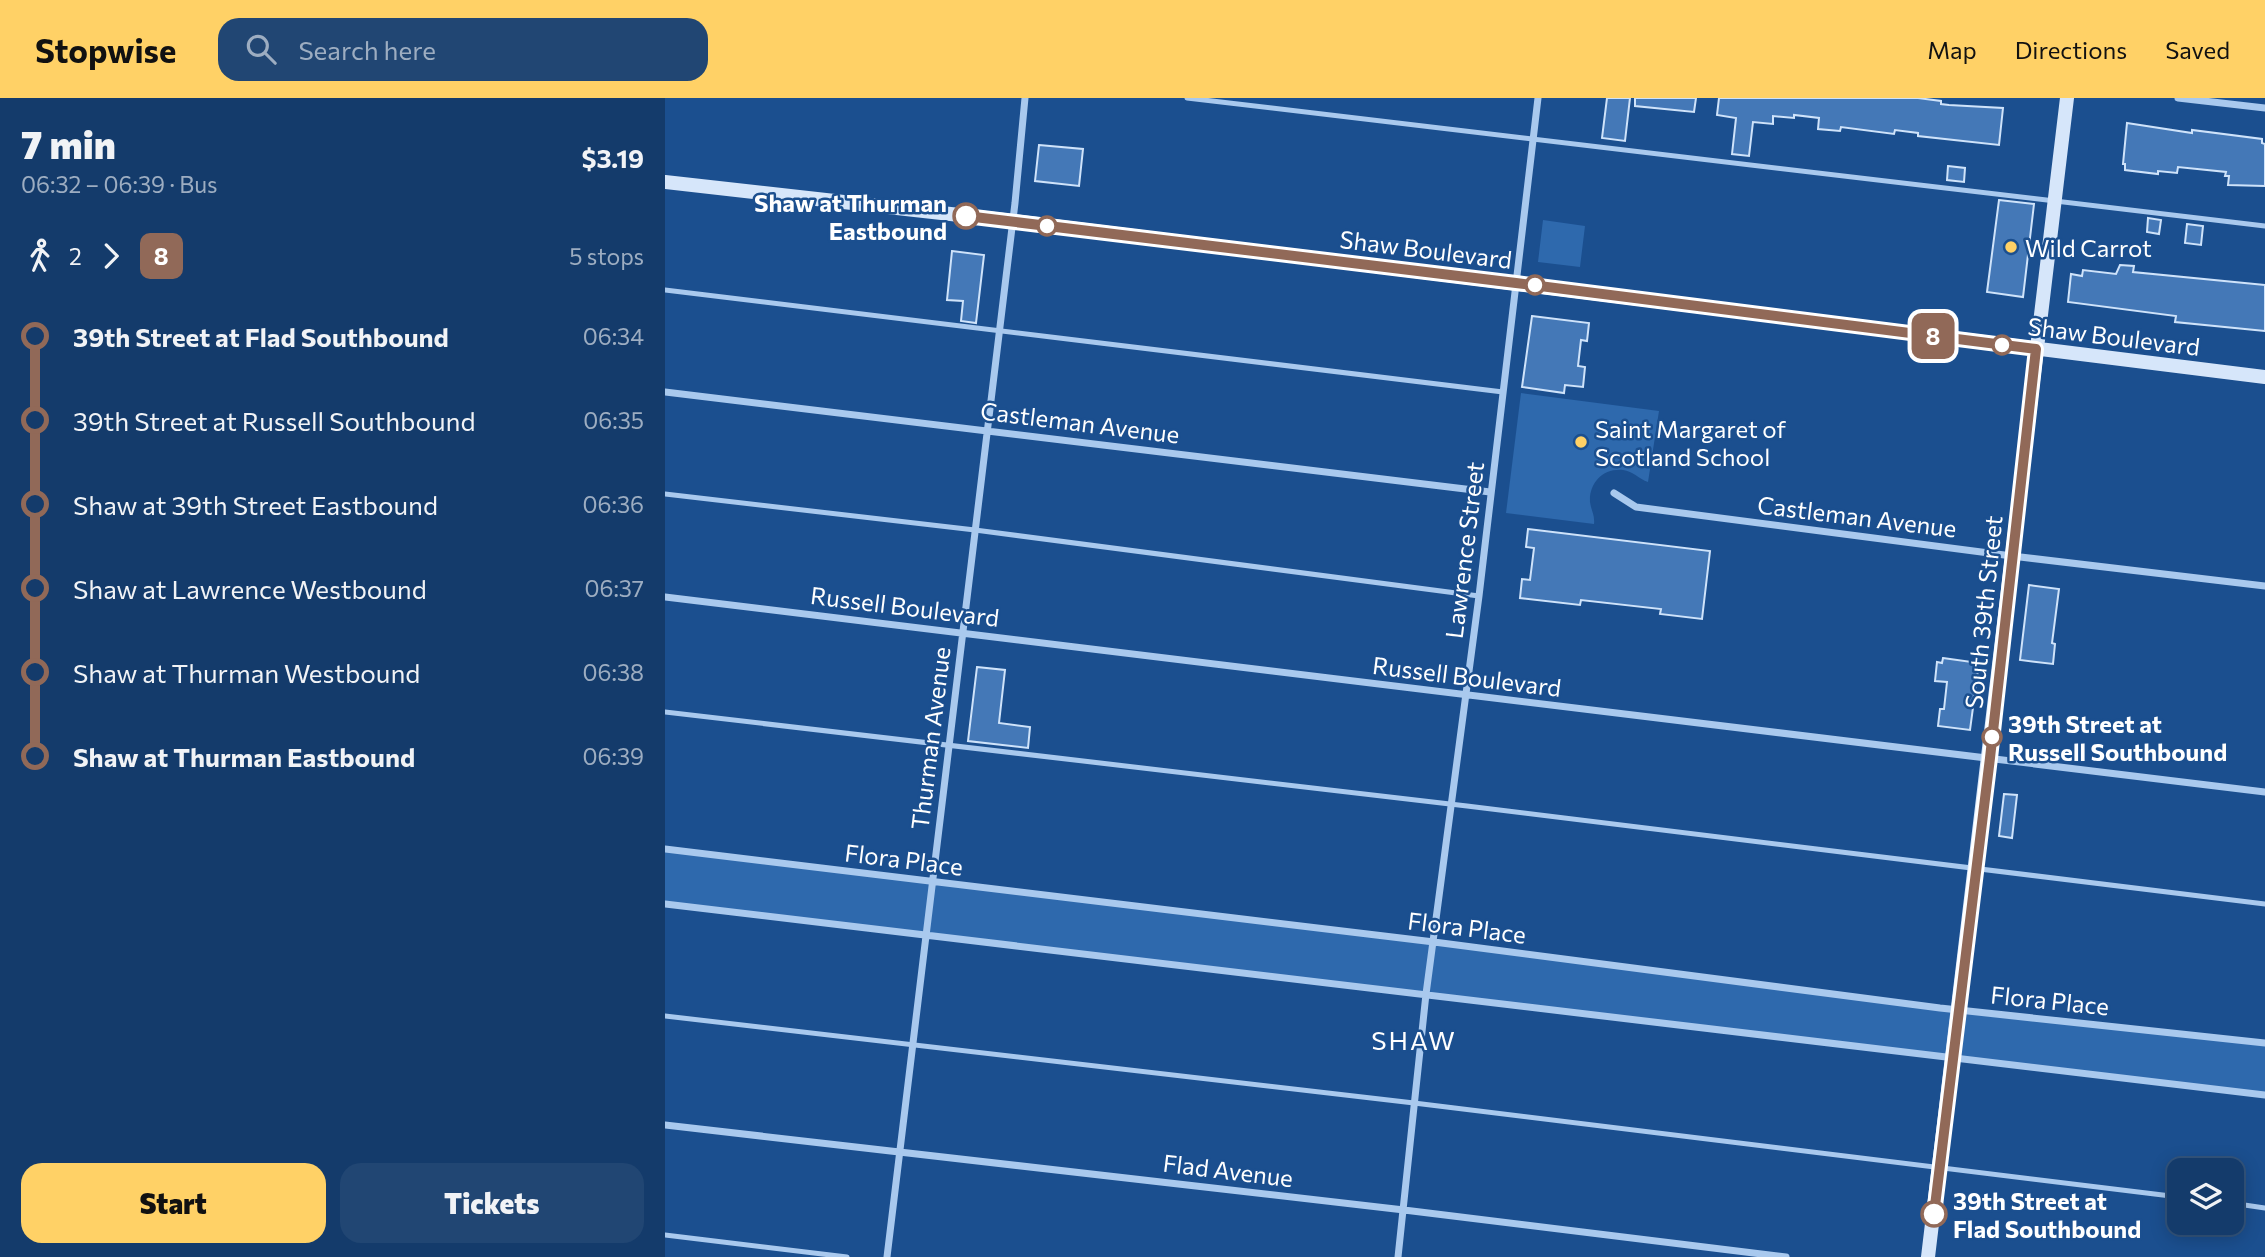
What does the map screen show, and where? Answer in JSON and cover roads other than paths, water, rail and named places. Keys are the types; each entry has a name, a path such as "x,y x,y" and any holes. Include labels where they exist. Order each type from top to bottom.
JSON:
{"street":[{"name":"Thurman Avenue","path":"887,1257 1013,221 1025,98"},
{"name":"Lawrence Street","path":"1398,1257 1426,994 1479,596 1538,98"},
{"name":"South 39th Street","path":"1928,1257 1990,758 2067,98"},
{"path":"2178,98 2265,108"},
{"name":"Shaw Boulevard","path":"665,182 1013,221 2265,377"},
{"name":"Castleman Avenue","path":"665,392 1490,492"},
{"name":"Castleman Avenue","path":"1614,493 1636,507 2265,586"},
{"name":"Russell Boulevard","path":"665,597 2265,792"},
{"name":"Flora Place","path":"665,849 1434,942 1959,1010 2265,1043"},
{"path":"665,904 2265,1095"},
{"name":"Flad Avenue","path":"665,1125 1786,1257"}],"lane":[{"path":"1187,98 2265,226"},
{"path":"665,290 1503,392"},
{"path":"665,494 975,530 1479,596"},
{"path":"665,712 1452,804 2265,904"},
{"path":"665,1016 1414,1103 2167,1196"},
{"path":"2244,1205 2265,1208"},
{"path":"665,1234 847,1257"}],"place":[{"name":"Shaw at Thurman Eastbound","path":"966,216"},
{"name":"Wild Carrot","path":"2011,247"},
{"name":"Saint Margaret of Scotland School","path":"1581,442"},
{"name":"39th Street at Russell Southbound","path":"1992,737"},
{"name":"39th Street at Flad Southbound","path":"1934,1214"}],"district":[{"name":"SHAW","path":"1414,1039"}]}
